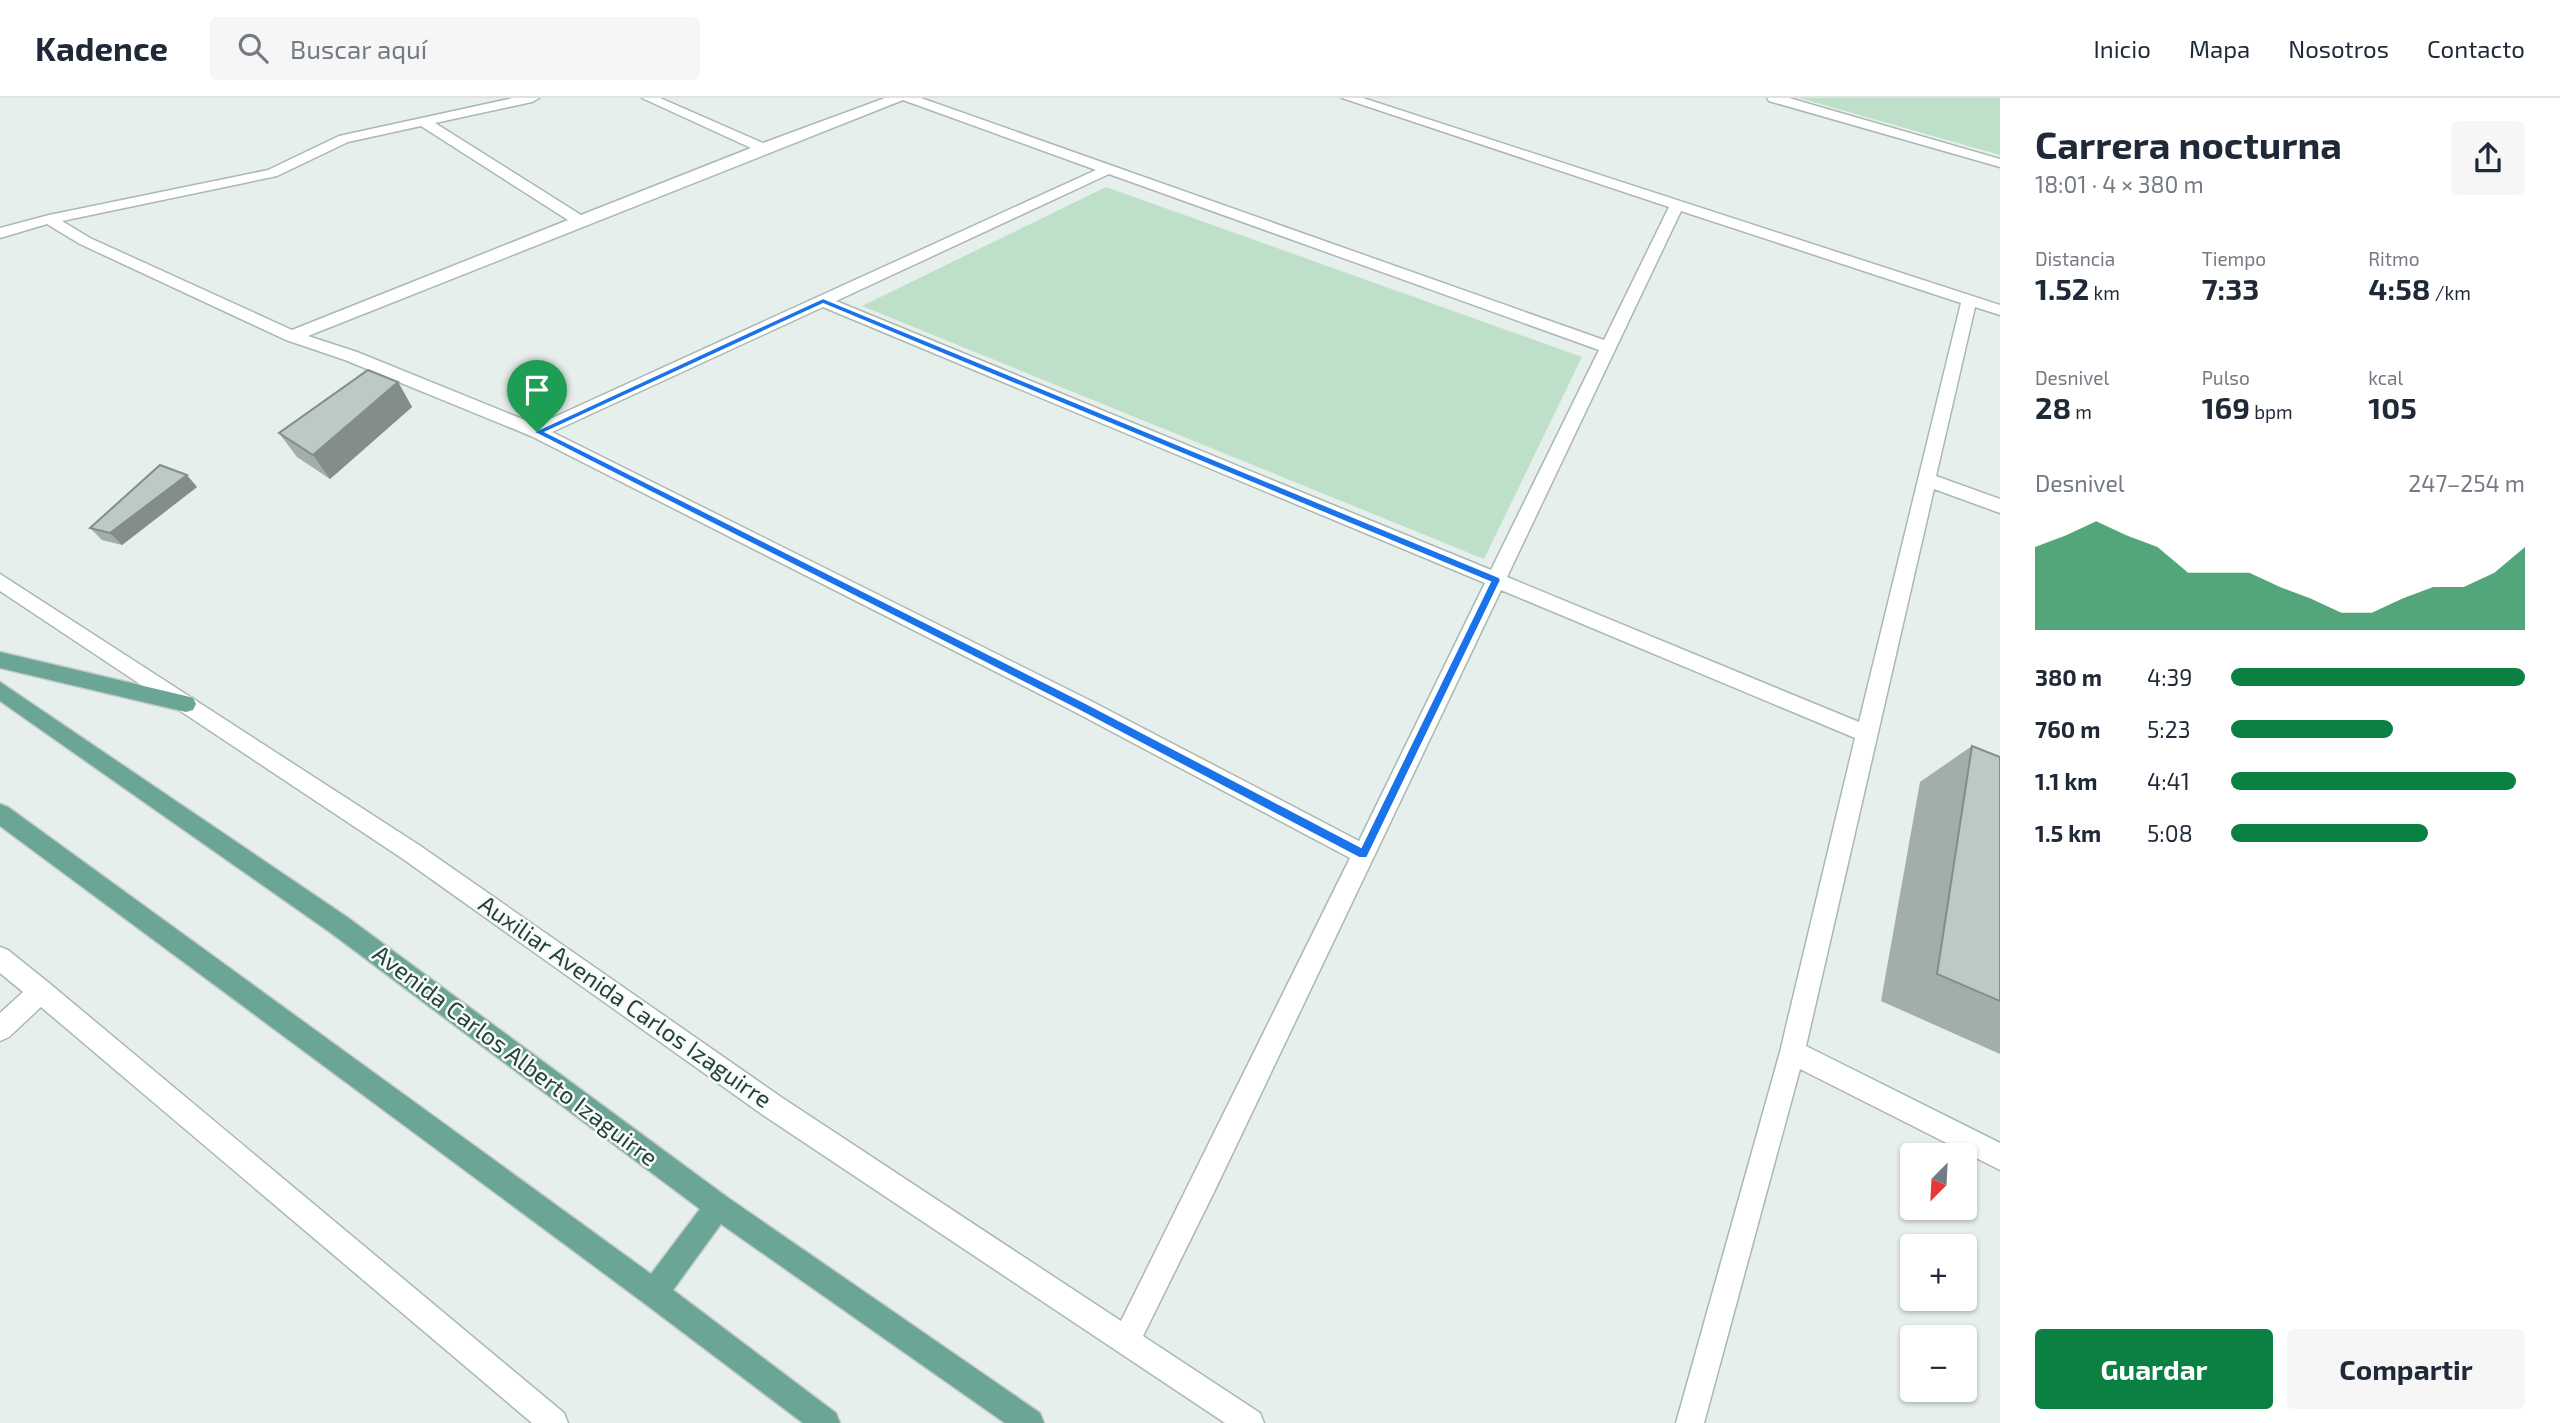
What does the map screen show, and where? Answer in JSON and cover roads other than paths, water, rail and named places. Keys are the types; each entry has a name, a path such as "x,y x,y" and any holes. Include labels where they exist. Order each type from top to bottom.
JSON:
{"main road":[{"path":"0,660 187,704"},
{"name":"Avenida Carlos Alberto Izaguirre","path":"0,690 339,925 718,1206 1030,1423"},
{"path":"0,814 654,1293 826,1423"},
{"path":"654,1293 718,1206"}],"street":[{"path":"0,233 49,219 272,173 344,139 532,98"},
{"path":"649,98 763,148"},
{"path":"292,336 763,148 897,98"},
{"path":"908,98 1608,347"},
{"path":"1349,98 2000,310"},
{"path":"1774,98 2000,163"},
{"path":"423,122 579,221"},
{"path":"537,432 1108,169"},
{"path":"1125,1342 1677,205"},
{"path":"49,219 85,241 292,336 351,356 537,432 1080,705 1363,854"},
{"path":"823,300 1867,734"},
{"path":"1690,1423 1792,1052 1969,300"},
{"path":"1926,480 2000,506"},
{"name":"Auxiliar Avenida Carlos Izaguirre","path":"0,581 411,852 772,1106 1250,1423"},
{"path":"0,958 554,1423"},
{"path":"0,1028 41,991"},
{"path":"1792,1052 2000,1157"}]}
